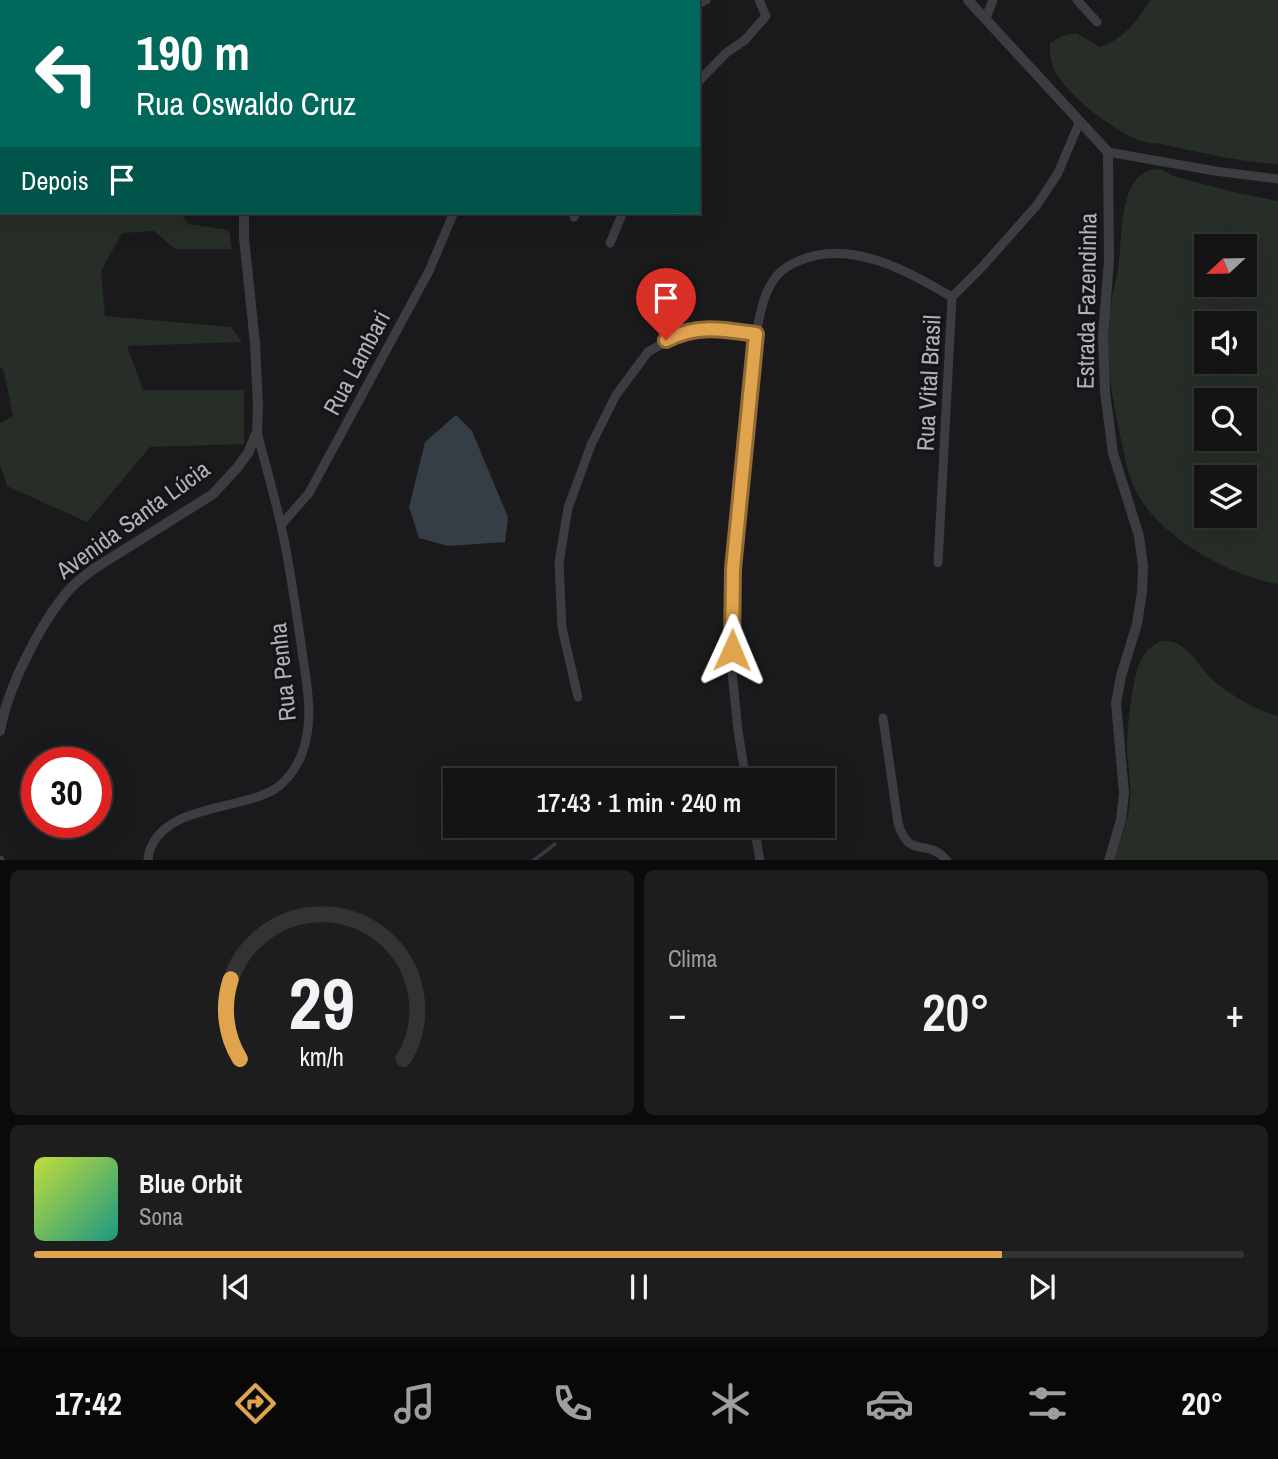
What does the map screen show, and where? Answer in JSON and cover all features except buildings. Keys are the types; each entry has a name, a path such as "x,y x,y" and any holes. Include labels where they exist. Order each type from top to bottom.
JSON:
{"street":[{"path":"700,80 726,53 745,40 766,16 759,0"},
{"path":"968,0 1108,152 1278,179"},
{"path":"986,18 993,0"},
{"path":"1077,0 1097,22"},
{"name":"Rua Vital Brasil","path":"938,563 953,297 1037,205 1058,173 1080,121"},
{"name":"Estrada Fazendinha","path":"1108,152 1109,261 1103,335 1105,392 1114,453 1139,536 1143,566 1137,624 1116,703 1124,793 1121,820 1109,860"},
{"name":"Avenida Santa Lúcia","path":"0,731 18,676 37,637 63,596 78,580 95,568 213,494 248,453 257,432 258,393 244,214"},
{"name":"Rua Lambari","path":"281,525 309,493 429,271 453,214"},
{"path":"610,243 622,214"},
{"path":"744,768 732,671 733,569 756,334 764,298 776,276 792,263 807,257 837,252 885,263 953,297"},
{"path":"578,697 562,628 559,563 568,508 603,420 629,375 648,352 666,340 691,330 714,328 756,334"},
{"name":"Rua Penha","path":"148,860 153,842 172,824 276,788 295,768 309,733 309,701 299,624 281,525 257,432"},
{"path":"883,718 901,835 906,844 940,853 947,860"},
{"path":"756,838 760,860"}],"shaded area":[{"path":"1150,0 1278,0 1278,164 1234,159 1147,143 1134,138 1094,113 1060,79 1052,63 1050,43 1062,36 1076,33 1100,47 1108,44 1129,28"},
{"path":"1160,169 1173,176 1278,201 1278,584 1239,573 1180,540 1149,511 1138,495 1128,470 1111,387 1108,320 1127,199 1137,179 1147,171"},
{"path":"0,214 182,214 188,224 229,230 232,249 175,249 154,231 122,233 101,271 105,316 231,327 242,342 127,346 143,390 244,390 244,444 150,447 87,522 7,486 0,464 0,423 13,416 4,372 0,366"},
{"path":"456,415 472,431 508,517 505,542 448,546 419,538 409,507 425,442"},
{"path":"1160,641 1181,646 1210,677 1237,698 1278,716 1278,860 1114,860 1129,806 1127,741 1135,678 1141,660"}],"waterway":[{"path":"534,860 555,844"}],"route":[{"path":"666,340 691,330 714,328 756,334 733,569 732,650"}]}
